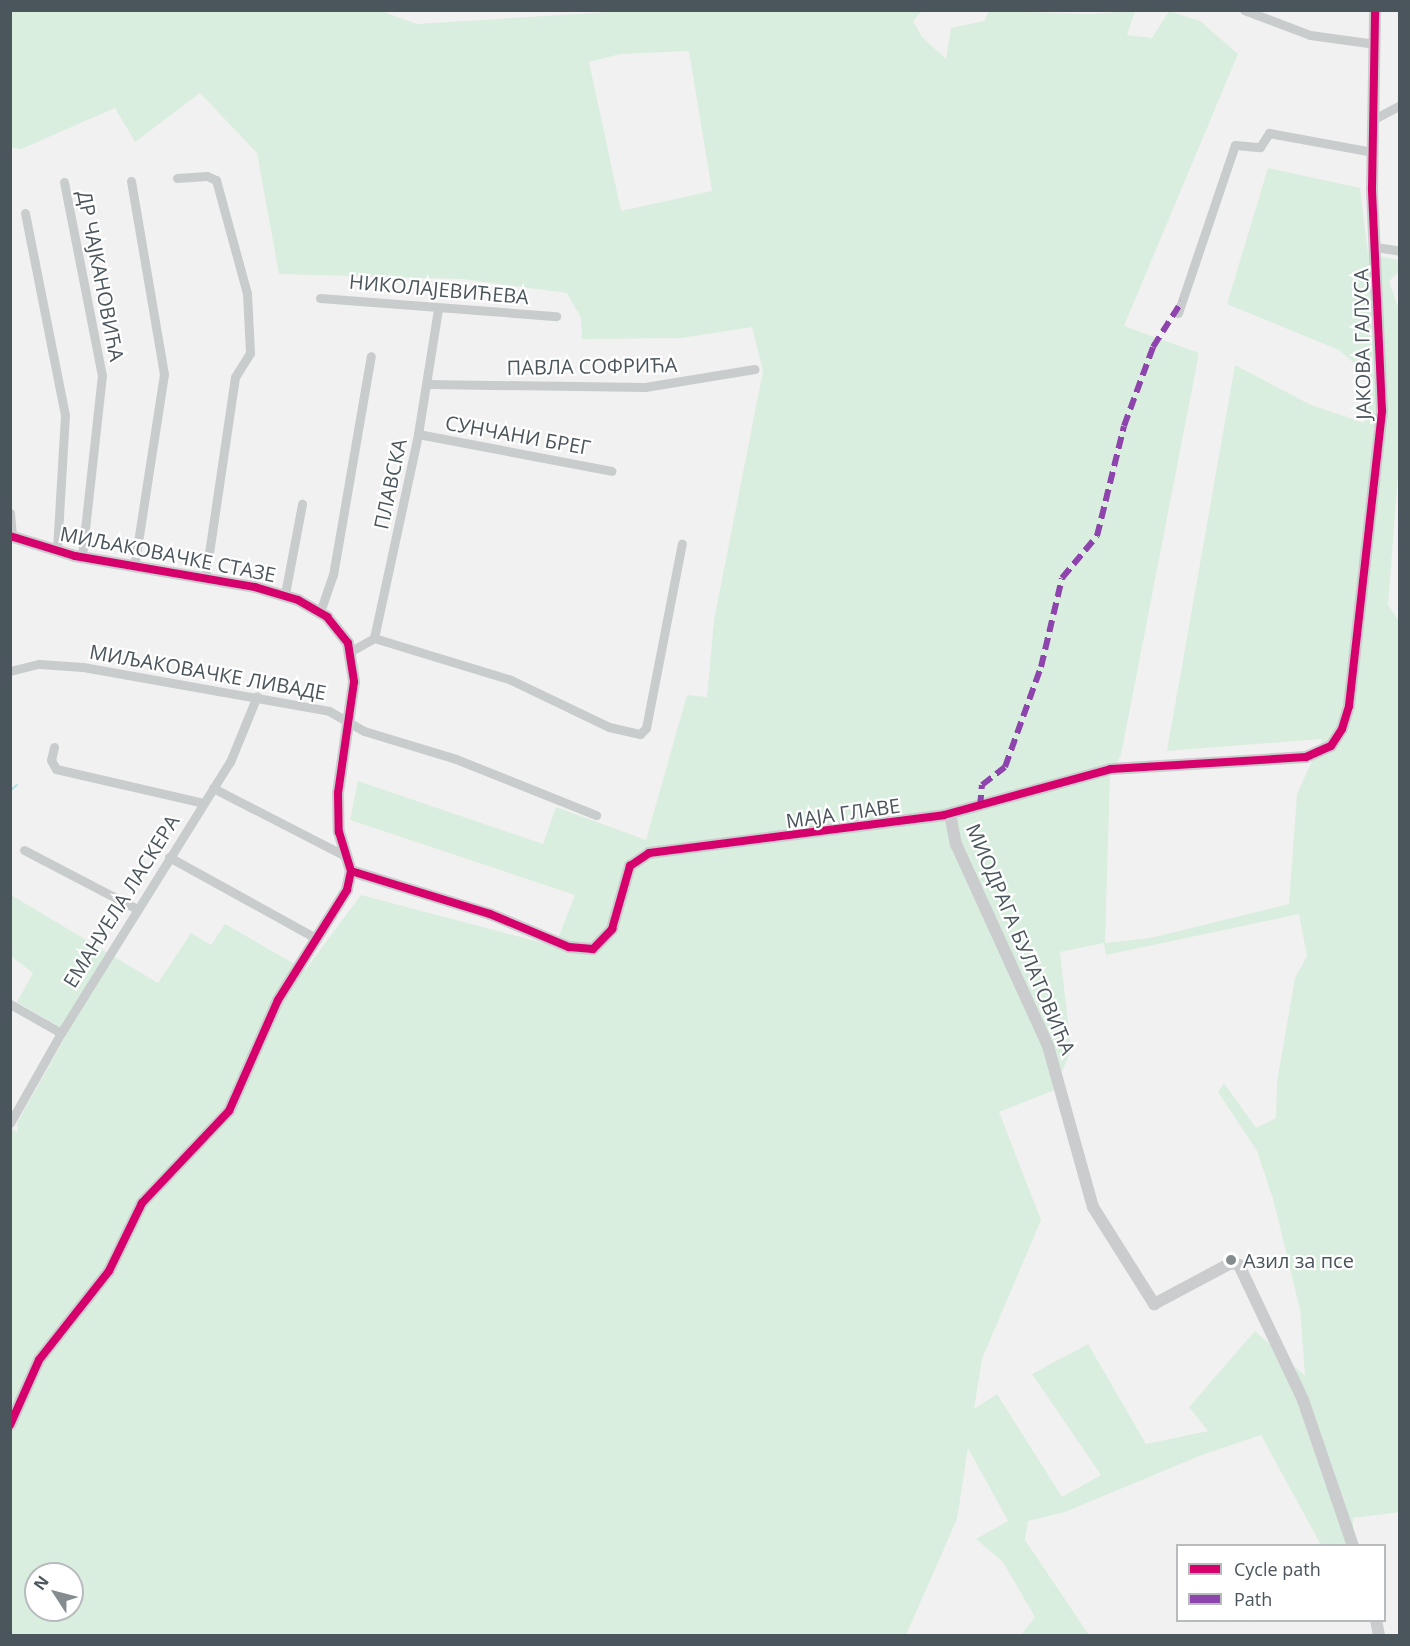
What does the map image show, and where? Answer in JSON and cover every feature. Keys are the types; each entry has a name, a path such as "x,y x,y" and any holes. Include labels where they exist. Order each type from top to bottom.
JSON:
{"street":[{"path":"1244,10 1310,35 1375,44"},
{"name":"ЈАКОВА ГАЛУСА","path":"1353,675 1383,411 1373,152 1375,10"},
{"path":"1374,119 1400,105"},
{"path":"1178,313 1235,145 1259,147 1269,133 1373,152"},
{"path":"177,178 207,176 216,180 247,293 249,359 235,377 205,579"},
{"path":"131,181 164,374 134,567"},
{"name":"ДР ЧАЈКАНОВИЋА","path":"64,182 102,375 82,557"},
{"path":"25,213 65,415 57,550"},
{"path":"1376,248 1400,251"},
{"name":"НИКОЛАЈЕВИЋЕВА","path":"320,298 438,309 556,316"},
{"name":"ПЛАВСКА","path":"374,638 418,434 438,309"},
{"path":"321,612 333,575 371,356"},
{"name":"ПАВЛА СОФРИЋА","path":"427,384 645,387 755,369"},
{"name":"СУНЧАНИ БРЕГ","path":"418,434 612,471"},
{"path":"285,594 302,504"},
{"path":"10,513 11,537"},
{"name":"МИЉАКОВАЧКЕ СТАЗЕ","path":"11,537 82,557 285,594 321,612 351,651"},
{"path":"10,1425 39,1360 109,1271 136,1211 235,1102 273,1010 345,894 351,871 338,799 354,682 351,651 374,638 511,680 609,727 640,734 646,728 682,543"},
{"name":"МИЉАКОВАЧКЕ ЛИВАДЕ","path":"10,671 39,664 67,665 257,696 329,711 364,732 456,759 596,815"},
{"name":"МАЈА ГЛАВЕ","path":"351,871 432,894 553,942 587,950 608,936 627,870 644,854 950,814 1112,769 1316,755 1331,746 1342,729 1353,675"},
{"name":"ЕМАНУЕЛА ЛАСКЕРА","path":"10,1123 61,1032 103,972 137,909 234,755 257,696"},
{"path":"54,747 51,760 56,769 204,803"},
{"path":"213,788 347,857"},
{"name":"МИОДРАГА БУЛАТОВИЋА","path":"950,814 956,844 1047,1046 1093,1207 1154,1304 1231,1263 1239,1265 1303,1400 1353,1544"},
{"path":"24,850 137,909"},
{"path":"169,857 316,938"},
{"path":"10,1004 61,1032"},
{"path":"10,1101 21,1107"}],"green space":[{"path":"378,10 417,24 640,10 922,11 913,21 922,37 946,59 951,28 984,21 989,11 1089,14 1135,11 1127,35 1152,38 1169,11 1200,21 1238,54 1124,326 1199,353 1121,755 1110,774 1105,943 1150,938 1289,904 1297,794 1322,739 1167,751 1235,365 1311,405 1364,423 1370,377 1339,350 1227,304 1268,168 1360,188 1368,254 1399,260 1399,272 1389,281 1399,310 1400,449 1388,605 1400,622 1400,1512 1353,1518 1353,1544 1320,1544 1261,1435 1202,1455 1065,1512 1028,1521 1025,1540 1089,1635 1021,1635 1035,1617 1003,1562 976,1539 1008,1521 968,1448 957,1519 906,1635 11,1635 11,1128 18,1133 17,1123 68,1032 17,1002 33,973 11,956 11,895 158,983 191,933 211,945 225,924 305,970 361,895 555,946 575,895 350,820 358,781 543,844 556,807 646,840 687,695 707,697 714,620 763,371 752,327 681,338 582,339 581,318 567,293 462,279 279,274 257,153 200,93 135,142 115,108 21,149 11,147 11,11","holes":["689,51 712,191 621,211 589,62 620,54","1299,914 1307,956 1295,978 1277,1082 1276,1118 1256,1128 1224,1083 1218,1092 1257,1151 1273,1199 1300,1309 1305,1376 1255,1331 1189,1407 1208,1431 1146,1444 1088,1344 1032,1374 1101,1475 1062,1497 997,1394 974,1409 982,1359 1041,1220 999,1112 1055,1090 1071,1049 1060,952 1104,943 1106,955"]}],"waterway":[{"path":"10,791 17,785"}],"marked path":[{"path":"980,807 982,785 1005,767 1041,667 1062,578 1097,536 1124,426 1153,347 1182,301"}],"cycle path":[{"path":"351,871 490,914 569,947 593,949 612,929 630,866 649,853 944,815 1111,769 1306,757 1331,746 1342,729 1349,706 1382,411 1372,188 1375,10"},
{"path":"10,536 75,556 255,587 298,600 327,617 348,643 354,682 338,793 339,832 351,871 347,890 278,1000 229,1111 142,1203 109,1271 39,1360 10,1425"}],"place":[{"name":"Азил за псе","path":"1231,1260"}]}
